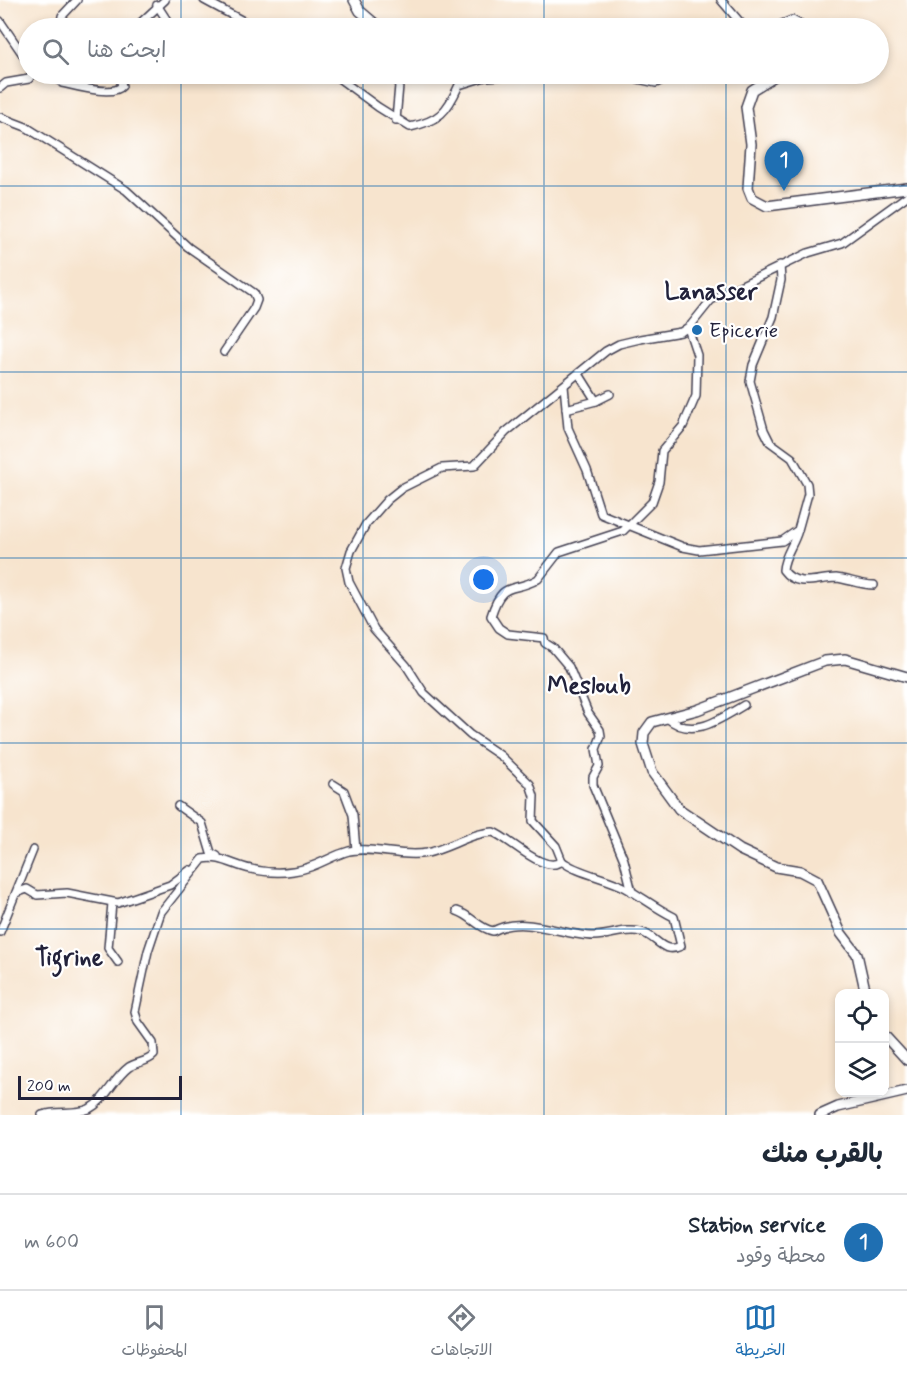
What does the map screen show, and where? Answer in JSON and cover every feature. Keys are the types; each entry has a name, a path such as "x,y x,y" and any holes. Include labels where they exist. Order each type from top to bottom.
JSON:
{"main road":[{"path":"354,0 360,11 369,18"},
{"path":"758,84 747,98 746,107 751,144 748,188 758,203 767,206 907,188"},
{"path":"865,989 857,954 841,933 818,880 800,871 776,867 740,850 679,808 662,789 646,759 643,744 648,726 718,702 773,678 825,661 845,659 907,677"},
{"path":"889,1040 907,1060"},
{"path":"820,1115 838,1107 907,1090"}],"street":[{"path":"62,18 77,0"},
{"path":"145,18 165,0"},
{"path":"204,0 237,18"},
{"path":"722,0 737,18"},
{"path":"158,5 166,18"},
{"path":"0,21 18,47"},
{"path":"0,88 6,83 18,81"},
{"path":"67,84 99,90 115,90 122,88 121,84"},
{"path":"347,84 396,120 410,127 432,122 450,105 459,86 465,84"},
{"path":"396,120 399,84"},
{"path":"0,117 26,127 126,190 188,247 254,293 257,300 254,308 224,352"},
{"path":"457,910 470,915 482,928 493,931 502,926 519,924 595,936 628,930 643,932 661,947 674,950 681,946 674,917 632,892 597,875 570,867 562,861 556,846 533,821 534,796 530,784 501,756 470,735 424,693 406,665 374,629 349,582 346,568 351,551 366,524 387,500 402,488 442,468 474,466 506,432 619,344 639,339 671,336 688,328 711,300 780,265 808,253 842,243 907,196"},
{"path":"780,265 781,280 773,317 753,365 750,381 764,430 770,442 792,458 807,484 808,494 795,542 785,556 783,570 797,581 839,579 850,583 874,585"},
{"path":"632,892 621,853 593,785 593,777 599,766 596,749 601,733 588,713 569,667 553,648 545,643 544,638 508,634 491,616 496,599 502,593 514,585 538,579 559,552 607,537 630,525 648,508 657,494 662,451 683,426 694,403 697,355 688,328"},
{"path":"579,374 596,401"},
{"path":"564,386 568,428 587,470 598,511 604,516 683,547 699,550 782,541 798,530"},
{"path":"566,409 596,401 610,394"},
{"path":"667,718 675,725 684,727 708,726 744,705"},
{"path":"333,784 344,791 353,815 356,850"},
{"path":"178,806 202,823 211,853 251,869 290,872 307,869 356,850 378,850 396,854 426,853 472,836 493,832 539,861 550,865 562,861"},
{"path":"0,932 33,850"},
{"path":"16,893 27,889 37,895 66,893 112,903 170,885 203,859 219,858"},
{"path":"42,1115 53,1112 77,1113 89,1109 129,1067 151,1059 154,1055 153,1043 138,1022 136,1004 161,912 196,865"},
{"path":"112,903 108,948 118,962"}],"place":[{"name":"Station service","path":"784,191"},
{"name":"Epicerie","path":"697,330"}],"district":[{"name":"Lanasser","path":"711,291"},
{"name":"Mesloub","path":"589,685"},
{"name":"Tigrine","path":"69,957"}]}
